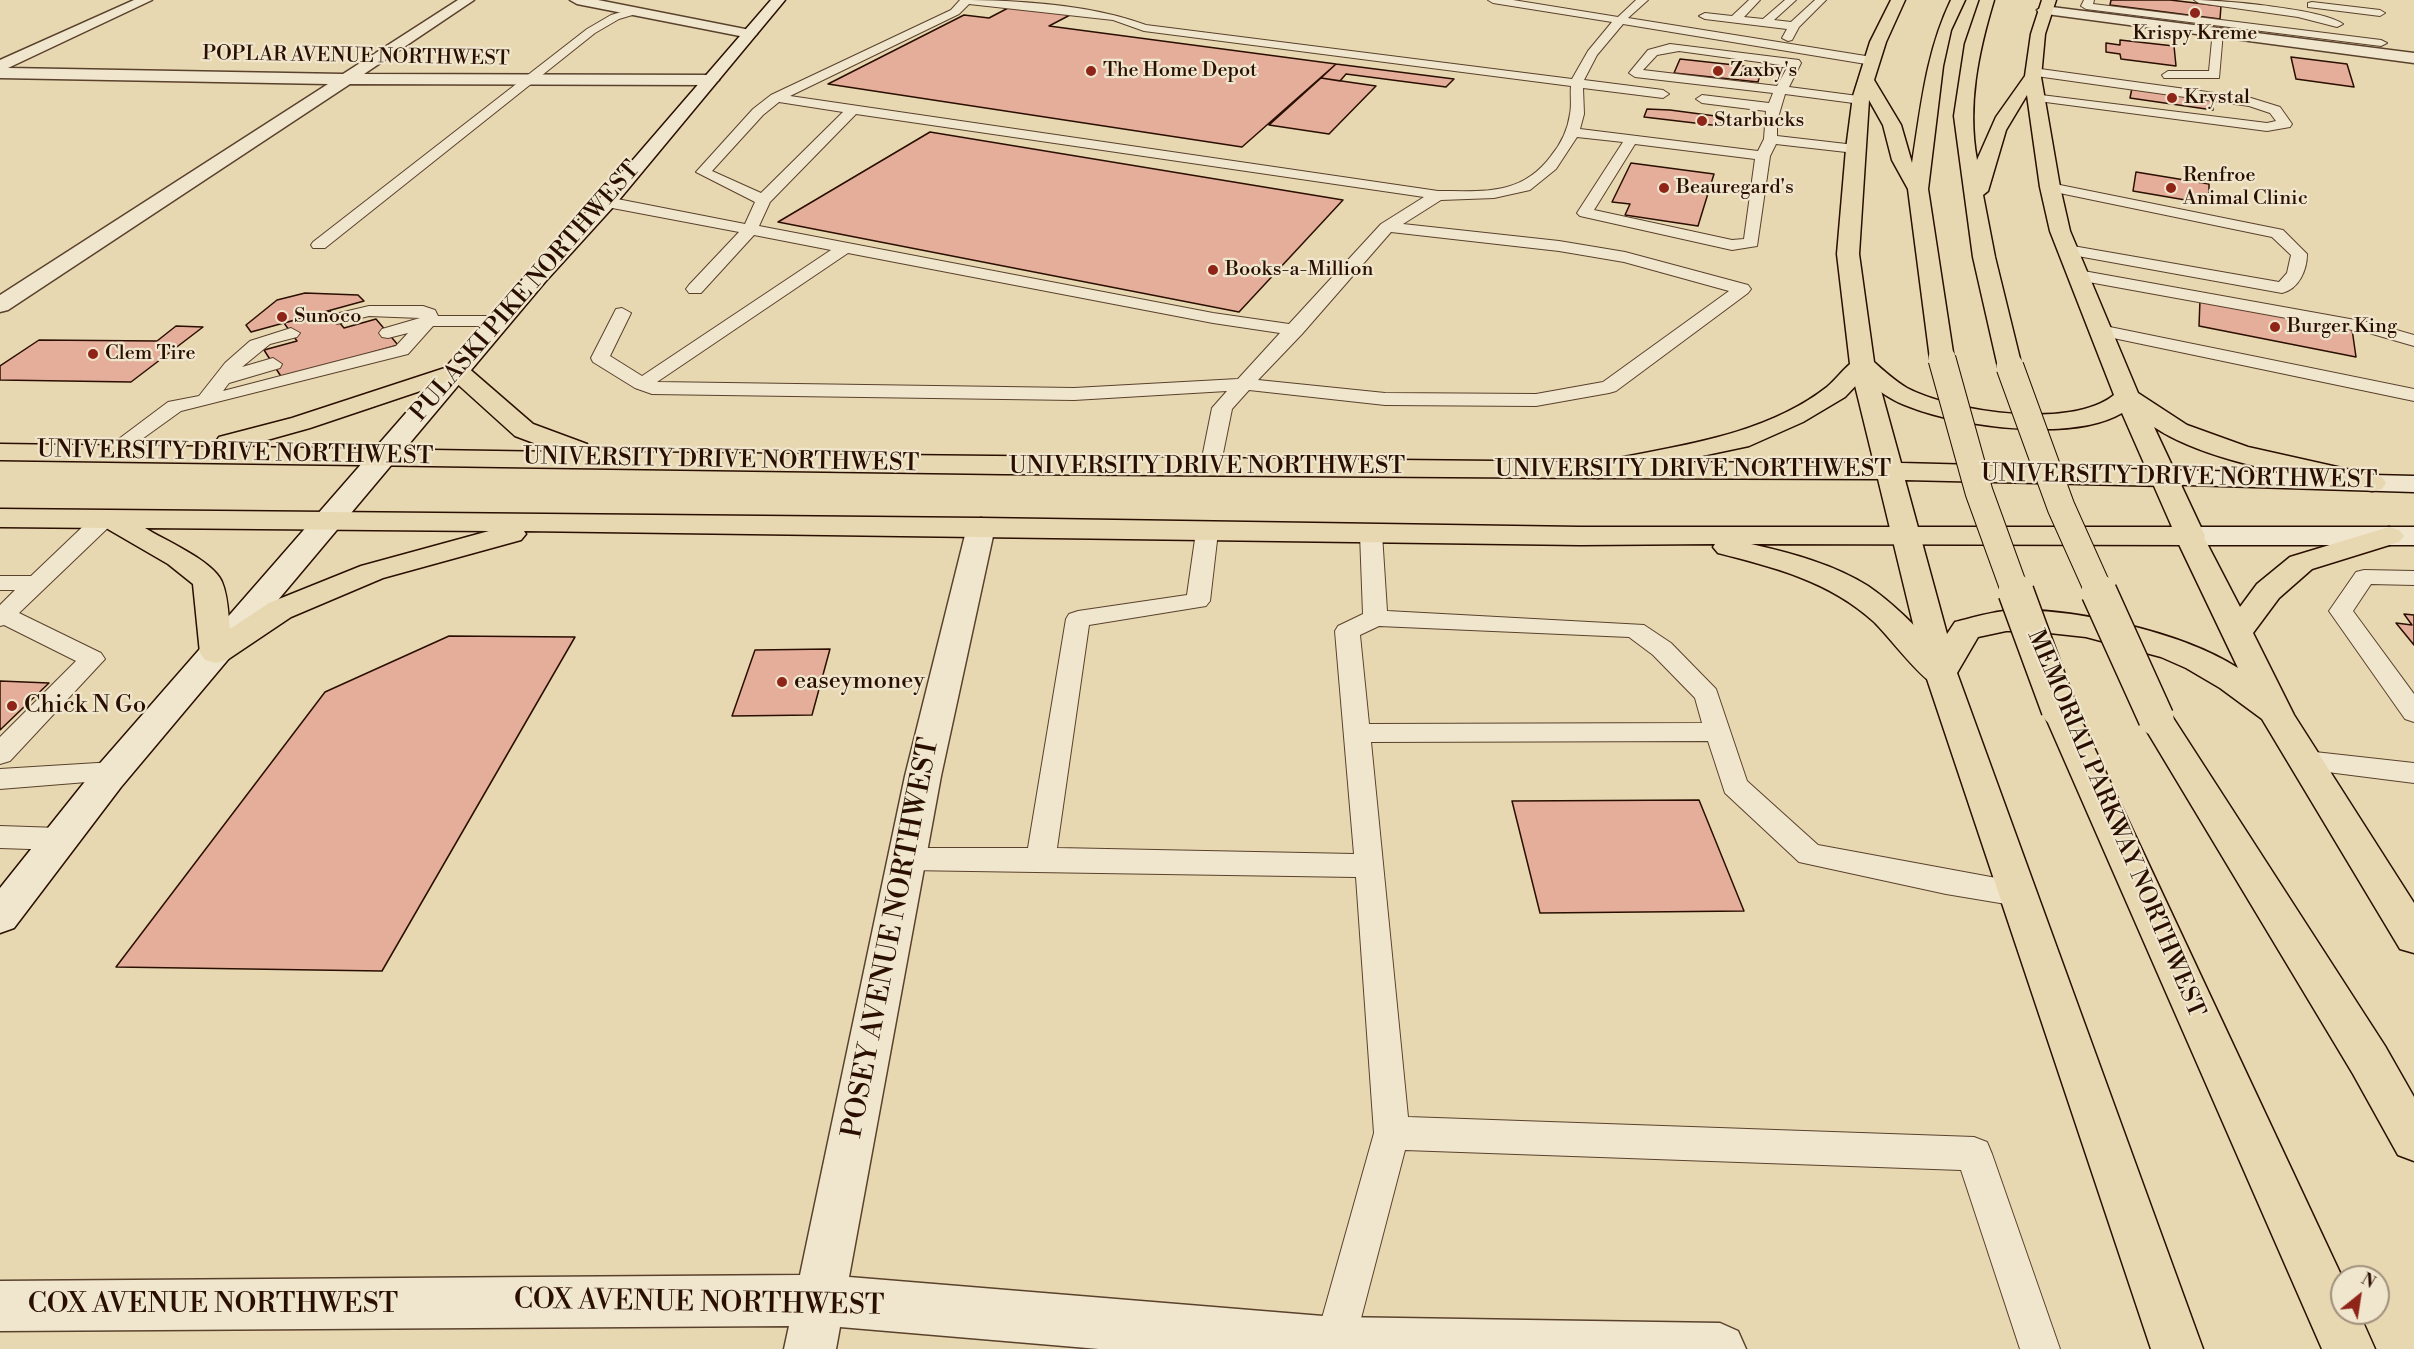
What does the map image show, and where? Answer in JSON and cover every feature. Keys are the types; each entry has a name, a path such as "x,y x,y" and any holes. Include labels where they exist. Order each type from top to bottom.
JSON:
{"main road":[{"path":"1898,0 1873,42 1872,61 1861,99 1855,148 1848,254 1862,365 1941,673 2177,1349"},
{"name":"MEMORIAL PARKWAY NORTHWEST","path":"1958,0 1944,30 1935,66 1918,189 1942,359 1979,492 2059,709 2349,1349"},
{"path":"1987,0 1973,44 1963,116 1965,143 1984,257 2010,367 2061,507 2156,718 2369,1060 2414,1140"},
{"path":"2047,5 2038,34 2038,97 2050,187 2067,250 2127,397 2166,477 2190,536 2278,717 2414,937"},
{"path":"1975,201 1987,151 2008,107 2038,67"},
{"path":"1866,80 1892,125 1901,160 1918,189"},
{"path":"1862,365 1898,392 1926,405 2013,421 2050,423 2101,414 2127,397"},
{"path":"1598,470 1740,440 1794,417 1836,392 1862,365"},
{"path":"189,453 300,423 457,371 524,430 556,444 605,459"},
{"path":"2127,397 2178,431 2240,453 2373,483"},
{"name":"UNIVERSITY DRIVE NORTHWEST","path":"0,452 386,455 1209,468 1889,471 2166,477"},
{"path":"0,518 981,527 1371,534 2190,536"},
{"path":"109,520 178,558 207,581 212,603 216,653 279,610 372,572 551,523"},
{"path":"1655,536 1715,544 1763,555 1807,569 1844,585 1883,614 1941,673"},
{"path":"2236,633 2268,591 2301,563 2401,536"},
{"path":"1941,673 1966,629 2006,621 2096,629 2184,653 2221,672 2278,717"}],"street":[{"path":"0,66 145,0"},
{"path":"0,305 467,0"},
{"path":"577,0 750,34"},
{"name":"PULASKI PIKE NORTHWEST","path":"0,917 59,839 114,772 499,321 607,202 778,0"},
{"path":"2047,5 2171,22 2217,32 2381,48 2414,58"},
{"name":"POPLAR AVENUE NORTHWEST","path":"0,73 345,79 711,80"},
{"name":"UNIVERSITY DRIVE NORTHWEST","path":"2166,477 2414,484"},
{"name":"POSEY AVENUE NORTHWEST","path":"810,1349 923,776 981,527"},
{"path":"2190,536 2401,536"},
{"name":"COX AVENUE NORTHWEST","path":"0,1306 820,1300 1335,1343 1720,1349"}],"lane":[{"path":"763,200 704,172 758,112 776,98 955,12 966,0 1115,16 1144,28 1774,108"},
{"path":"1497,0 1619,21 1699,31 1829,42"},
{"path":"1557,12 1575,0"},
{"path":"1734,20 1755,0"},
{"path":"1765,24 1791,0"},
{"path":"1788,38 1794,26 1821,0"},
{"path":"2089,0 2086,6 2110,14"},
{"path":"2187,0 2249,7"},
{"path":"2199,0 2298,14 2347,26"},
{"path":"2273,0 2381,22"},
{"path":"2171,22 2248,26 2381,48 2378,0"},
{"path":"776,98 1438,195 1488,194 1525,187 1553,162 1568,144 1572,132 1576,118 1579,75 1590,67 1619,21 1638,3 1657,10"},
{"path":"2248,26 2249,7"},
{"path":"319,245 604,22 635,11"},
{"path":"1703,13 1734,20 1794,26"},
{"path":"1699,31 1872,61"},
{"path":"2156,74 2215,75 2217,32"},
{"path":"1631,140 1586,213 1732,246 1751,243 1763,156 1771,139 1767,130 1781,88 1795,63 1679,47 1661,47 1651,51 1630,72 1717,84 1781,88 1861,99"},
{"path":"2038,67 2251,102 2275,110 2285,124 2266,128 2038,97"},
{"path":"695,289 750,230 763,200 853,109"},
{"path":"1572,132 1763,156"},
{"path":"1771,139 1855,148"},
{"path":"2050,187 2277,233 2299,254 2299,267 2292,280 2282,288 2067,250"},
{"path":"1209,468 1222,408 1296,330 1387,227 1438,195"},
{"path":"607,202 1213,318 1296,330"},
{"path":"622,313 600,358 652,388 1074,394 1244,384 1397,399 1536,400 1609,387 1742,289 1625,257 1559,246 1387,227"},
{"path":"1625,257 1654,228"},
{"path":"642,384 845,248"},
{"path":"2078,275 2372,328 2414,341"},
{"path":"110,453 175,406 205,401 402,350 428,321 429,314 423,311 369,311 338,320"},
{"path":"388,333 428,321 499,321"},
{"path":"2100,330 2414,395"},
{"path":"205,401 220,380 253,347 263,340 291,333"},
{"path":"220,380 273,364"},
{"path":"0,754 92,659 2,616 109,520"},
{"path":"1041,859 1078,619 1198,601 1207,532"},
{"path":"1371,534 1375,618"},
{"path":"2414,578 2364,577 2341,611 2414,713"},
{"path":"0,583 37,583"},
{"path":"1335,1343 1392,1132 1370,866 1347,631 1375,618 1635,630 1662,649 1707,695 1735,786 1809,854 2018,894"},
{"path":"0,740 45,695 67,685"},
{"path":"1357,733 1719,732"},
{"path":"2306,761 2414,773"},
{"path":"0,779 114,772"},
{"path":"0,837 59,839"},
{"path":"907,859 1041,859 1370,866"},
{"path":"1392,1132 1974,1154 2040,1349"}],"building":[{"name":"Krispy Kreme","path":"2111,0 2170,0 2221,6 2220,19 2110,5"},
{"name":"The Home Depot","path":"1010,7 1070,15 1049,26 1336,64 1242,147 828,84 964,15 989,18"},
{"path":"2120,40 2174,46 2176,66 2121,59 2120,54 2106,52 2106,43 2120,45"},
{"path":"2291,57 2347,64 2354,87 2296,79"},
{"name":"Zaxby's","path":"1680,59 1762,68 1758,82 1674,73"},
{"path":"1336,64 1454,79 1446,87 1346,74 1340,81 1321,78"},
{"path":"1321,78 1376,86 1329,134 1269,125"},
{"name":"Krystal","path":"2132,88 2213,99 2213,110 2130,98"},
{"name":"Starbucks","path":"1647,109 1723,117 1720,126 1644,117"},
{"path":"930,132 1343,200 1239,312 778,222"},
{"name":"Beauregard's","path":"1631,163 1714,174 1698,226 1625,215 1630,204 1612,202"},
{"name":"Renfroe Animal Clinic","path":"2136,172 2209,184 2209,204 2133,191"},
{"name":"Sunoco","path":"305,293 358,295 364,301 251,332 246,325 277,300"},
{"name":"Burger King","path":"2200,300 2352,329 2356,357 2199,326"},
{"path":"330,311 344,328 376,319 398,345 282,378 264,350 297,341 284,323"},
{"name":"Clem Tire","path":"176,326 203,327 131,382 0,380 0,366 39,340 157,341"},
{"path":"2404,614 2414,615 2414,645 2396,623 2412,625"},
{"path":"449,636 575,637 382,971 116,967 325,692"},
{"name":"easeymoney","path":"830,649 812,715 732,716 755,650"},
{"name":"Chick N Go","path":"0,681 49,683 0,730"},
{"path":"1699,800 1744,911 1540,913 1512,801"}],"place":[{"name":"Krispy Kreme","path":"2195,13"},
{"name":"The Home Depot","path":"1091,71"},
{"name":"Zaxby's","path":"1718,71"},
{"name":"Krystal","path":"2172,98"},
{"name":"Starbucks","path":"1702,121"},
{"name":"Beauregard's","path":"1664,188"},
{"name":"Renfroe Animal Clinic","path":"2171,188"},
{"name":"Books-a-Million","path":"1213,270"},
{"name":"Sunoco","path":"282,317"},
{"name":"Burger King","path":"2275,327"},
{"name":"Clem Tire","path":"93,354"},
{"name":"easeymoney","path":"782,682"},
{"name":"Chick N Go","path":"12,706"}]}
